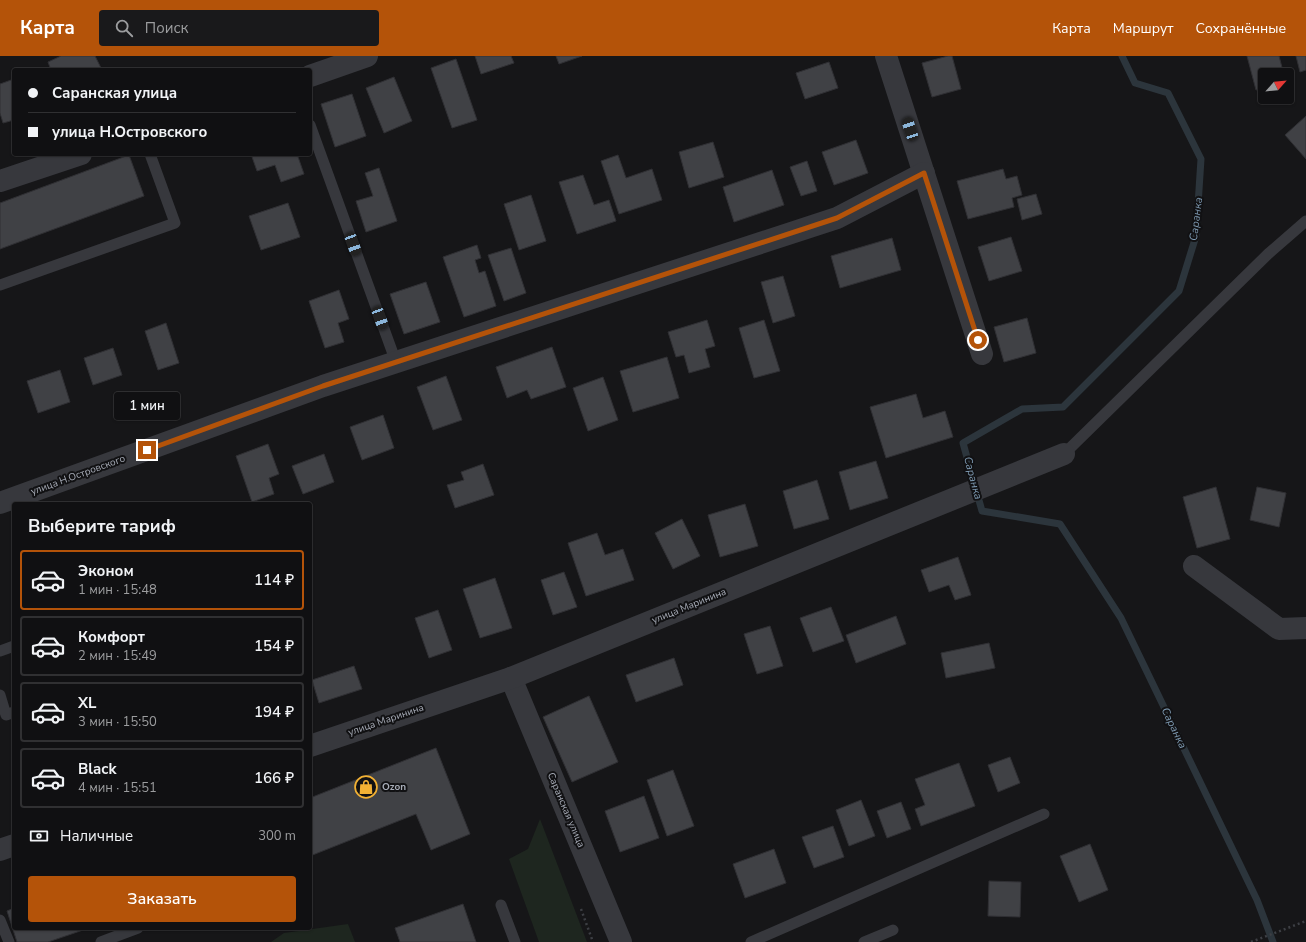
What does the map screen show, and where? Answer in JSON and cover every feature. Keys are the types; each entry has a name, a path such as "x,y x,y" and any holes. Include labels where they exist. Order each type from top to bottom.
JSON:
{"street":[{"path":"312,75 367,56"},
{"path":"886,56 966,300 982,354"},
{"path":"0,181 75,156"},
{"name":"улица Н.Островского","path":"0,503 316,389 837,218 924,173"},
{"name":"улица Маринина","path":"312,744 511,678 1064,454"},
{"path":"1194,566 1279,629 1306,628"},
{"name":"Саранская улица","path":"511,678 621,942"},
{"path":"0,850 12,846"}],"lane":[{"path":"312,131 396,362"},
{"path":"0,285 175,223 151,156"},
{"path":"1064,454 1268,254 1306,221"},
{"path":"0,651 12,647"},
{"path":"0,695 6,715 12,713"},
{"path":"751,942 1044,814"},
{"path":"501,905 515,942"},
{"path":"0,920 9,942"},
{"path":"101,942 133,930"},
{"path":"864,942 893,930"}],"path":[{"path":"580,904 593,942"},
{"path":"1251,942 1306,921"}],"shaded area":[{"path":"540,819 587,942 539,942 509,859 528,849"},
{"path":"348,924 355,942 271,942 284,933"}],"building":[{"path":"61,56 95,56 101,68 50,68 48,62"},
{"path":"475,56 511,56 514,63 481,74"},
{"path":"556,56 582,56 559,64"},
{"path":"952,56 961,89 932,97 922,63"},
{"path":"1247,56 1279,56 1282,68 1258,68 1258,90 1256,90"},
{"path":"1296,56 1306,56 1306,70 1300,72"},
{"path":"456,59 477,120 452,128 431,68"},
{"path":"829,62 838,88 805,99 796,73"},
{"path":"394,77 412,121 384,133 366,88"},
{"path":"12,80 12,121 3,123 0,113 0,84"},
{"path":"352,94 366,136 335,147 321,104"},
{"path":"1306,116 1306,159 1285,135"},
{"path":"856,140 868,173 834,185 822,152"},
{"path":"713,142 724,177 689,188 679,152"},
{"path":"618,155 626,178 652,169 662,200 619,214 601,161"},
{"path":"126,156 129,156 144,196 0,249 0,203"},
{"path":"252,156 298,156 304,174 281,182 275,165 257,171"},
{"path":"807,161 817,191 801,196 790,167"},
{"path":"379,168 397,221 366,232 356,201 373,196 365,173"},
{"path":"1003,169 1006,179 1017,176 1022,195 1012,198 1014,207 968,219 957,181"},
{"path":"772,170 784,205 734,222 723,187"},
{"path":"583,175 594,205 609,200 616,221 577,234 559,182"},
{"path":"1036,194 1042,214 1022,220 1017,199"},
{"path":"531,195 546,241 519,250 504,204"},
{"path":"288,203 300,237 261,250 249,216"},
{"path":"1011,237 1022,271 989,281 978,247"},
{"path":"892,238 901,270 840,288 831,256"},
{"path":"477,245 481,258 475,260 479,273 485,271 496,306 464,317 443,257"},
{"path":"511,248 526,293 504,301 488,255"},
{"path":"783,276 795,316 773,323 761,282"},
{"path":"426,282 440,322 404,334 390,294"},
{"path":"339,290 349,319 338,323 344,342 325,348 309,301"},
{"path":"1027,318 1036,353 1004,362 994,327"},
{"path":"707,320 715,346 705,349 710,367 689,373 684,355 676,357 668,332"},
{"path":"764,320 780,371 754,378 739,328"},
{"path":"166,323 179,363 158,370 145,331"},
{"path":"552,347 566,387 531,399 527,390 507,398 496,367"},
{"path":"113,348 122,375 93,385 84,358"},
{"path":"667,357 679,398 633,412 620,371"},
{"path":"60,370 70,402 38,413 27,381"},
{"path":"446,376 462,420 433,430 417,387"},
{"path":"603,377 618,420 588,431 573,388"},
{"path":"916,394 923,418 945,411 953,437 886,458 870,407"},
{"path":"383,415 394,448 362,460 350,427"},
{"path":"268,444 279,474 269,478 274,494 252,502 236,456"},
{"path":"324,454 334,482 303,494 292,466"},
{"path":"876,461 888,498 850,510 839,472"},
{"path":"483,464 494,495 455,508 447,485 464,480 461,472"},
{"path":"817,480 829,519 794,529 783,491"},
{"path":"1216,487 1230,539 1197,548 1183,497"},
{"path":"1257,487 1286,493 1279,527 1250,520"},
{"path":"745,504 758,546 720,557 708,515"},
{"path":"682,519 700,556 673,569 655,533"},
{"path":"597,533 605,555 623,549 634,580 586,596 568,543"},
{"path":"958,557 971,595 955,600 949,585 929,592 921,570"},
{"path":"564,572 577,607 553,615 541,580"},
{"path":"495,578 512,628 480,638 463,589"},
{"path":"831,607 844,641 813,652 800,618"},
{"path":"438,610 452,650 429,658 415,618"},
{"path":"896,616 906,644 856,663 846,635"},
{"path":"770,626 783,666 757,674 744,634"},
{"path":"989,643 995,668 946,678 941,653"},
{"path":"674,658 683,685 636,702 626,675"},
{"path":"354,666 362,689 319,703 312,680"},
{"path":"589,696 618,762 572,782 543,717"},
{"path":"436,748 470,834 431,850 416,814 312,855 312,797"},
{"path":"1010,757 1020,783 998,792 988,765"},
{"path":"959,763 975,806 921,826 915,809 925,805 915,779"},
{"path":"673,770 694,826 667,836 647,780"},
{"path":"644,796 659,838 620,852 605,811"},
{"path":"861,800 875,836 849,846 836,810"},
{"path":"901,802 911,829 887,838 877,811"},
{"path":"833,826 844,857 814,868 802,837"},
{"path":"1090,844 1108,890 1079,902 1060,856"},
{"path":"774,849 786,883 745,898 733,864"},
{"path":"989,881 1021,882 1020,917 988,916"},
{"path":"463,904 476,942 400,942 395,928"},
{"path":"12,909 12,926 7,911"},
{"path":"13,930 83,930 48,942 17,942"}],"waterway":[{"name":"Саранка","path":"1122,56 1135,83 1168,93 1201,159 1196,236 1179,291 1063,407 1022,409 963,443 982,511 1060,524 1121,618 1257,900 1273,942"}],"place":[{"name":"Ozon","path":"366,787"}],"route":[{"path":"147,450 323,386 837,218 924,173 978,340"}]}
